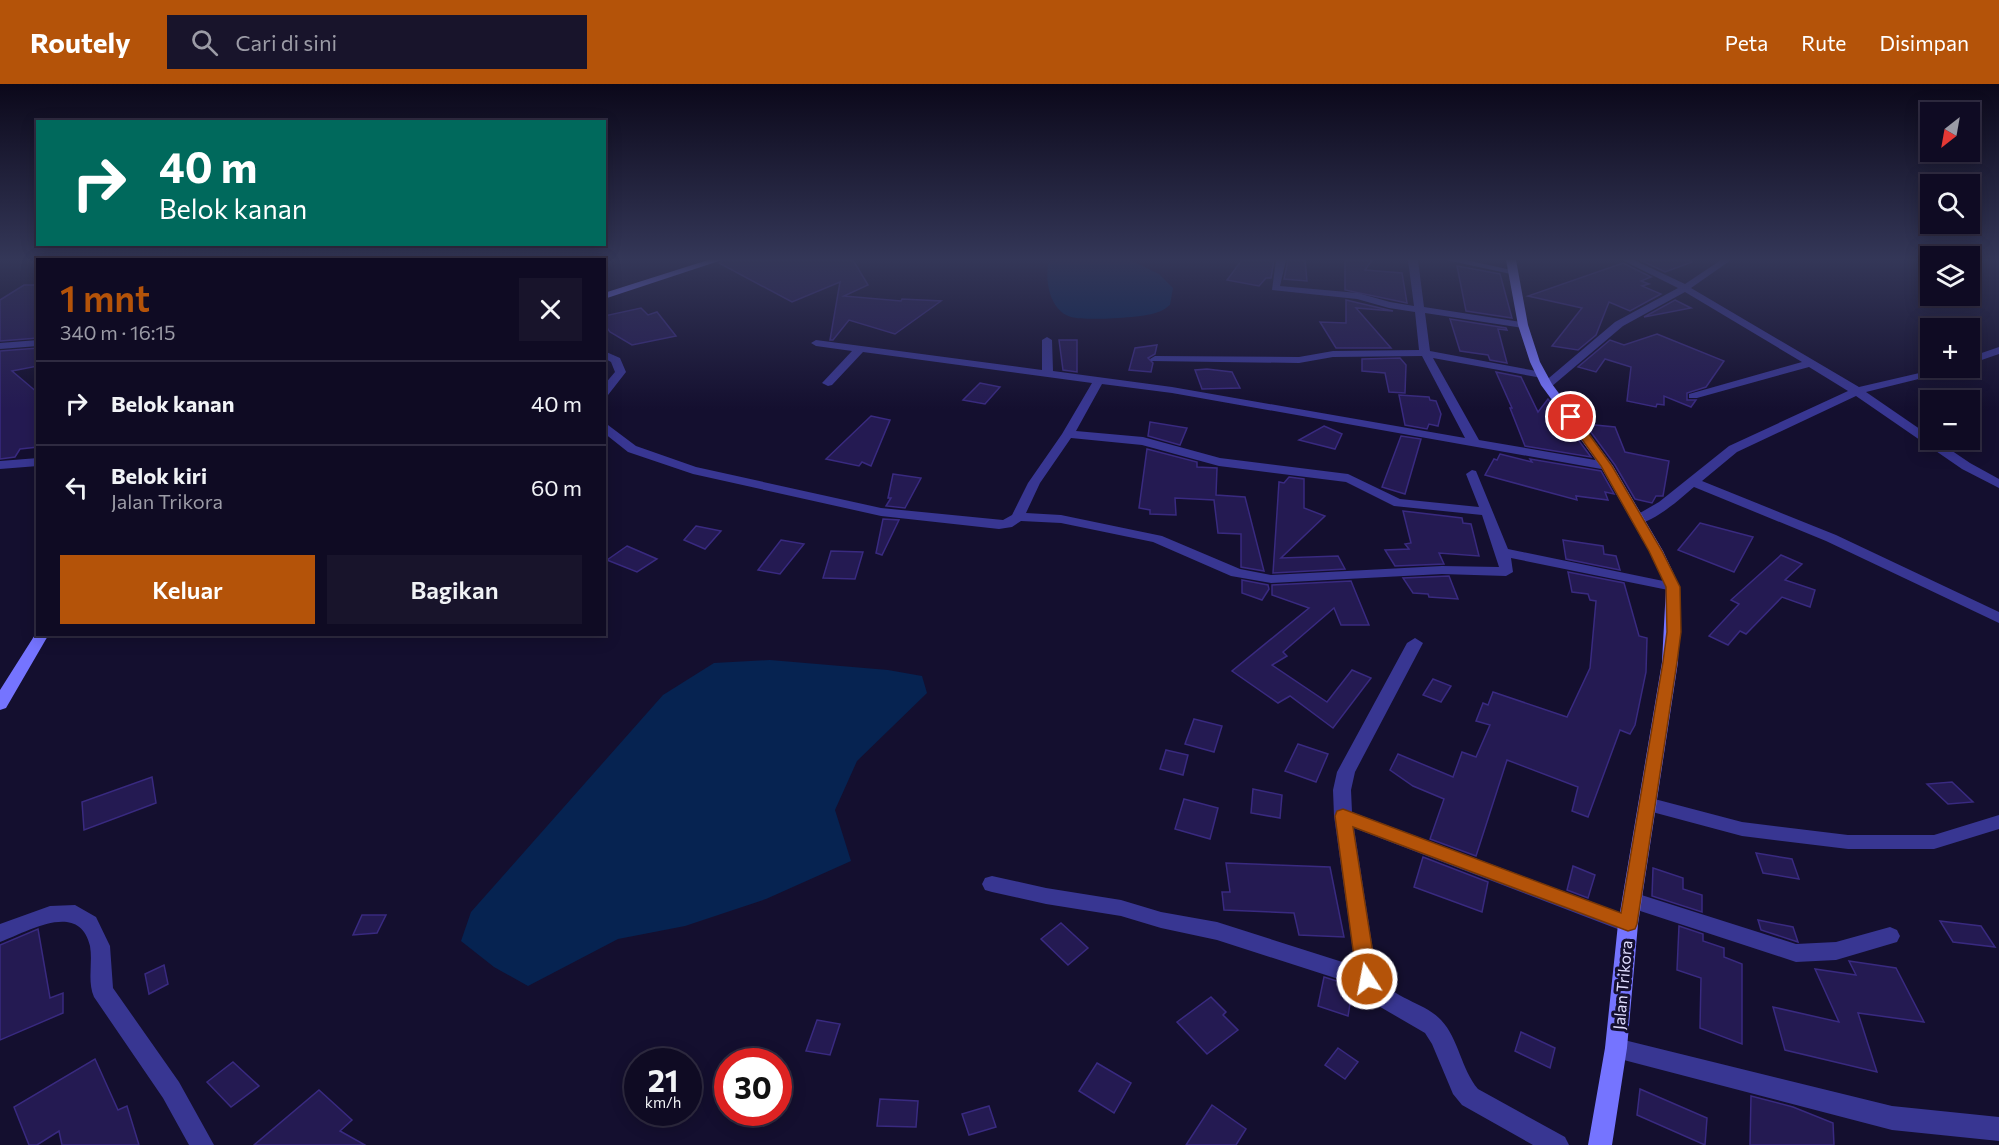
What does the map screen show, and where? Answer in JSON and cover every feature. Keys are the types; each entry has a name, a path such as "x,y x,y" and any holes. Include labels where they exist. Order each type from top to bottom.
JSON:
{"street":[{"path":"1418,310 1425,353 1475,444"},
{"path":"1421,310 1523,325"},
{"name":"Jalan Trikora","path":"1520,310 1530,352 1545,380 1607,466 1673,587 1674,632 1628,924 1616,1048 1600,1145"},
{"path":"1155,359 1299,360 1333,354 1425,353 1545,380 1619,324 1645,310"},
{"path":"1719,310 1857,391 1966,466 1999,484"},
{"path":"1047,340 1048,373"},
{"path":"0,346 36,343"},
{"path":"816,343 1186,392 1607,466"},
{"path":"828,383 860,349"},
{"path":"1980,357 1999,350"},
{"path":"606,355 616,360 621,372 606,391"},
{"path":"1694,396 1808,364"},
{"path":"1638,520 1664,505 1733,449 1857,391 1920,377"},
{"path":"606,427 632,450 656,459 783,491 881,512 999,525 1007,524 1018,517 1034,483 1068,434 1099,380"},
{"path":"1068,434 1143,441 1219,462 1348,478 1364,482 1385,500 1487,512"},
{"path":"0,465 36,462"},
{"path":"1018,517 1061,519 1156,539 1236,573 1271,579 1442,570 1506,572 1507,567 1502,552 1472,474"},
{"path":"1694,482 1831,538 1999,618"},
{"path":"1502,552 1673,587"},
{"path":"0,704 41,636"},
{"path":"1415,643 1346,772 1342,790 1343,816 1367,979 1378,994 1433,1026 1441,1038 1461,1086 1470,1097 1557,1145"},
{"path":"1647,804 1742,830 1848,842 1934,842 1999,822"},
{"path":"1343,816 1628,924"},
{"path":"992,884 1046,896 1121,908 1161,920 1217,931 1367,979"},
{"path":"1632,900 1796,952 1836,951 1890,936"},
{"path":"0,933 50,914 75,913 89,923 100,946 102,990 171,1090 202,1145"},
{"path":"1616,1048 1892,1118 1999,1129"}],"water":[{"path":"1060,310 1162,310 1141,316 1102,319 1071,317"},
{"path":"770,660 888,670 922,676 927,693 857,761 835,810 851,861 766,899 685,926 618,939 528,986 494,967 461,941 471,912 663,695 714,663"}],"building":[{"path":"0,310 36,310 36,338 0,341"},
{"path":"634,310 643,310 648,315 657,312 676,336 632,345 610,332 606,327 606,316"},
{"path":"835,310 929,310 895,334 849,320 833,340 830,340"},
{"path":"1346,310 1357,310 1391,348 1336,348 1320,322 1346,323"},
{"path":"1510,310 1512,318 1466,311"},
{"path":"1581,310 1606,310 1596,335 1578,350 1552,346"},
{"path":"1658,310 1683,310 1644,317"},
{"path":"1450,319 1506,328 1507,330 1498,329 1507,363 1490,360 1488,355 1460,351"},
{"path":"1657,334 1724,361 1706,387 1687,393 1687,400 1696,400 1691,407 1664,396 1664,405 1657,404 1656,407 1627,401 1631,367 1605,359 1596,372 1578,367 1610,340 1624,345"},
{"path":"1059,340 1077,340 1077,372 1063,370"},
{"path":"1157,345 1155,354 1148,358 1153,363 1151,372 1129,370 1135,348"},
{"path":"36,348 36,366 12,371 36,391 36,447 20,449 15,457 0,459 0,351"},
{"path":"1400,358 1406,365 1405,393 1389,392 1385,373 1362,371 1362,359"},
{"path":"1195,370 1232,372 1240,388 1202,389"},
{"path":"1496,372 1521,377 1538,412 1548,399 1591,457 1525,446"},
{"path":"980,383 1000,387 985,404 963,400"},
{"path":"1399,395 1429,397 1430,400 1436,401 1441,414 1438,426 1429,424 1427,429 1405,425"},
{"path":"871,416 890,420 871,466 862,462 859,466 826,459"},
{"path":"1150,422 1187,428 1180,445 1148,436"},
{"path":"1585,424 1615,427 1625,452 1669,461 1663,496 1656,496 1652,503 1635,499 1615,465"},
{"path":"1324,426 1342,434 1335,449 1299,440"},
{"path":"1401,436 1421,439 1405,494 1382,487"},
{"path":"1147,449 1197,462 1197,467 1217,468 1216,495 1245,497 1264,571 1241,567 1241,534 1218,533 1214,500 1175,498 1176,515 1150,514 1150,510 1139,508"},
{"path":"1500,454 1532,462 1530,459 1601,471 1614,494 1605,492 1608,500 1576,496 1577,500 1485,475 1494,459 1497,460"},
{"path":"893,474 921,478 905,508 886,506 891,498 888,498"},
{"path":"1289,477 1304,479 1304,508 1325,516 1281,558 1338,556 1345,569 1273,573 1279,482 1284,483"},
{"path":"1403,511 1462,518 1463,523 1471,524 1479,556 1439,553 1444,564 1395,566 1385,550 1409,549 1405,544 1411,543"},
{"path":"883,519 899,520 882,555 876,553"},
{"path":"1700,523 1753,537 1734,572 1678,550"},
{"path":"696,526 721,531 705,549 684,540"},
{"path":"781,540 804,544 780,574 758,570"},
{"path":"1563,540 1603,546 1604,554 1616,556 1620,570 1566,559"},
{"path":"627,546 657,559 637,572 607,560"},
{"path":"831,551 863,552 855,579 823,578"},
{"path":"1781,555 1802,564 1785,580 1815,590 1810,607 1782,597 1746,634 1740,631 1728,645 1709,636 1739,604 1731,600"},
{"path":"1568,572 1624,583 1639,636 1647,638 1646,672 1635,725 1630,734 1620,730 1588,817 1572,811 1578,787 1507,760 1476,856 1430,839 1444,799 1413,786 1390,770 1398,754 1453,777 1462,752 1476,757 1490,725 1476,721 1483,703 1488,705 1493,692 1567,717 1590,668 1596,601 1590,600 1588,594 1572,592"},
{"path":"1449,576 1458,599 1429,597 1428,594 1413,593 1403,578"},
{"path":"1242,580 1268,585 1269,589 1262,600 1242,593"},
{"path":"1351,581 1369,625 1341,625 1334,608 1283,652 1287,656 1272,665 1327,702 1352,670 1371,678 1333,728 1290,696 1278,703 1232,671 1309,608 1272,595 1272,585"},
{"path":"1433,679 1451,686 1441,702 1423,695"},
{"path":"1194,719 1222,726 1214,752 1185,744"},
{"path":"1298,744 1328,754 1316,782 1285,771"},
{"path":"1166,750 1188,755 1183,775 1160,769"},
{"path":"152,777 156,803 84,830 82,802"},
{"path":"1952,782 1973,802 1948,804 1927,784"},
{"path":"1253,789 1282,795 1280,818 1251,813"},
{"path":"1184,799 1218,808 1210,839 1175,829"},
{"path":"1756,853 1792,859 1799,879 1763,873"},
{"path":"1423,857 1488,882 1482,912 1414,887"},
{"path":"1226,863 1330,867 1344,937 1299,935 1294,913 1224,910 1222,892 1230,892"},
{"path":"1573,866 1595,875 1588,898 1567,890"},
{"path":"1653,868 1683,878 1683,889 1702,895 1702,912 1652,896"},
{"path":"362,915 386,915 377,933 353,935"},
{"path":"1758,920 1793,927 1798,942 1761,930"},
{"path":"1940,921 1981,926 1995,947 1953,942"},
{"path":"1061,923 1088,948 1068,965 1041,939"},
{"path":"1679,926 1703,934 1703,941 1724,948 1724,957 1742,964 1742,1044 1700,1028 1701,978 1677,970"},
{"path":"38,929 50,998 63,993 63,1013 0,1040 0,945"},
{"path":"1849,961 1896,968 1924,1022 1858,1013 1877,1072 1785,1050 1773,1007 1839,1022 1815,969 1856,975"},
{"path":"164,965 168,984 149,994 145,974"},
{"path":"1324,977 1353,986 1348,1016 1318,1006"},
{"path":"1211,997 1226,1012 1223,1015 1238,1030 1207,1054 1177,1022"},
{"path":"817,1020 840,1024 830,1055 806,1051"},
{"path":"1521,1032 1555,1048 1550,1068 1515,1051"},
{"path":"1338,1048 1358,1062 1345,1079 1325,1065"},
{"path":"95,1059 118,1110 127,1106 139,1145 62,1145 59,1131 37,1145 29,1145 14,1107"},
{"path":"233,1062 259,1086 231,1107 207,1082"},
{"path":"1097,1063 1131,1083 1114,1113 1079,1091"},
{"path":"1640,1089 1707,1118 1705,1145 1637,1115"},
{"path":"319,1090 352,1120 340,1131 365,1145 254,1145"},
{"path":"1751,1096 1793,1107 1833,1123 1834,1145 1750,1145"},
{"path":"880,1099 918,1101 916,1127 877,1126"},
{"path":"1212,1105 1246,1129 1236,1145 1186,1145"},
{"path":"989,1106 996,1127 969,1135 962,1114"}],"route":[{"path":"1367,979 1343,816 1628,924 1670,662 1674,632 1673,587 1656,551 1607,466 1571,417"}]}
